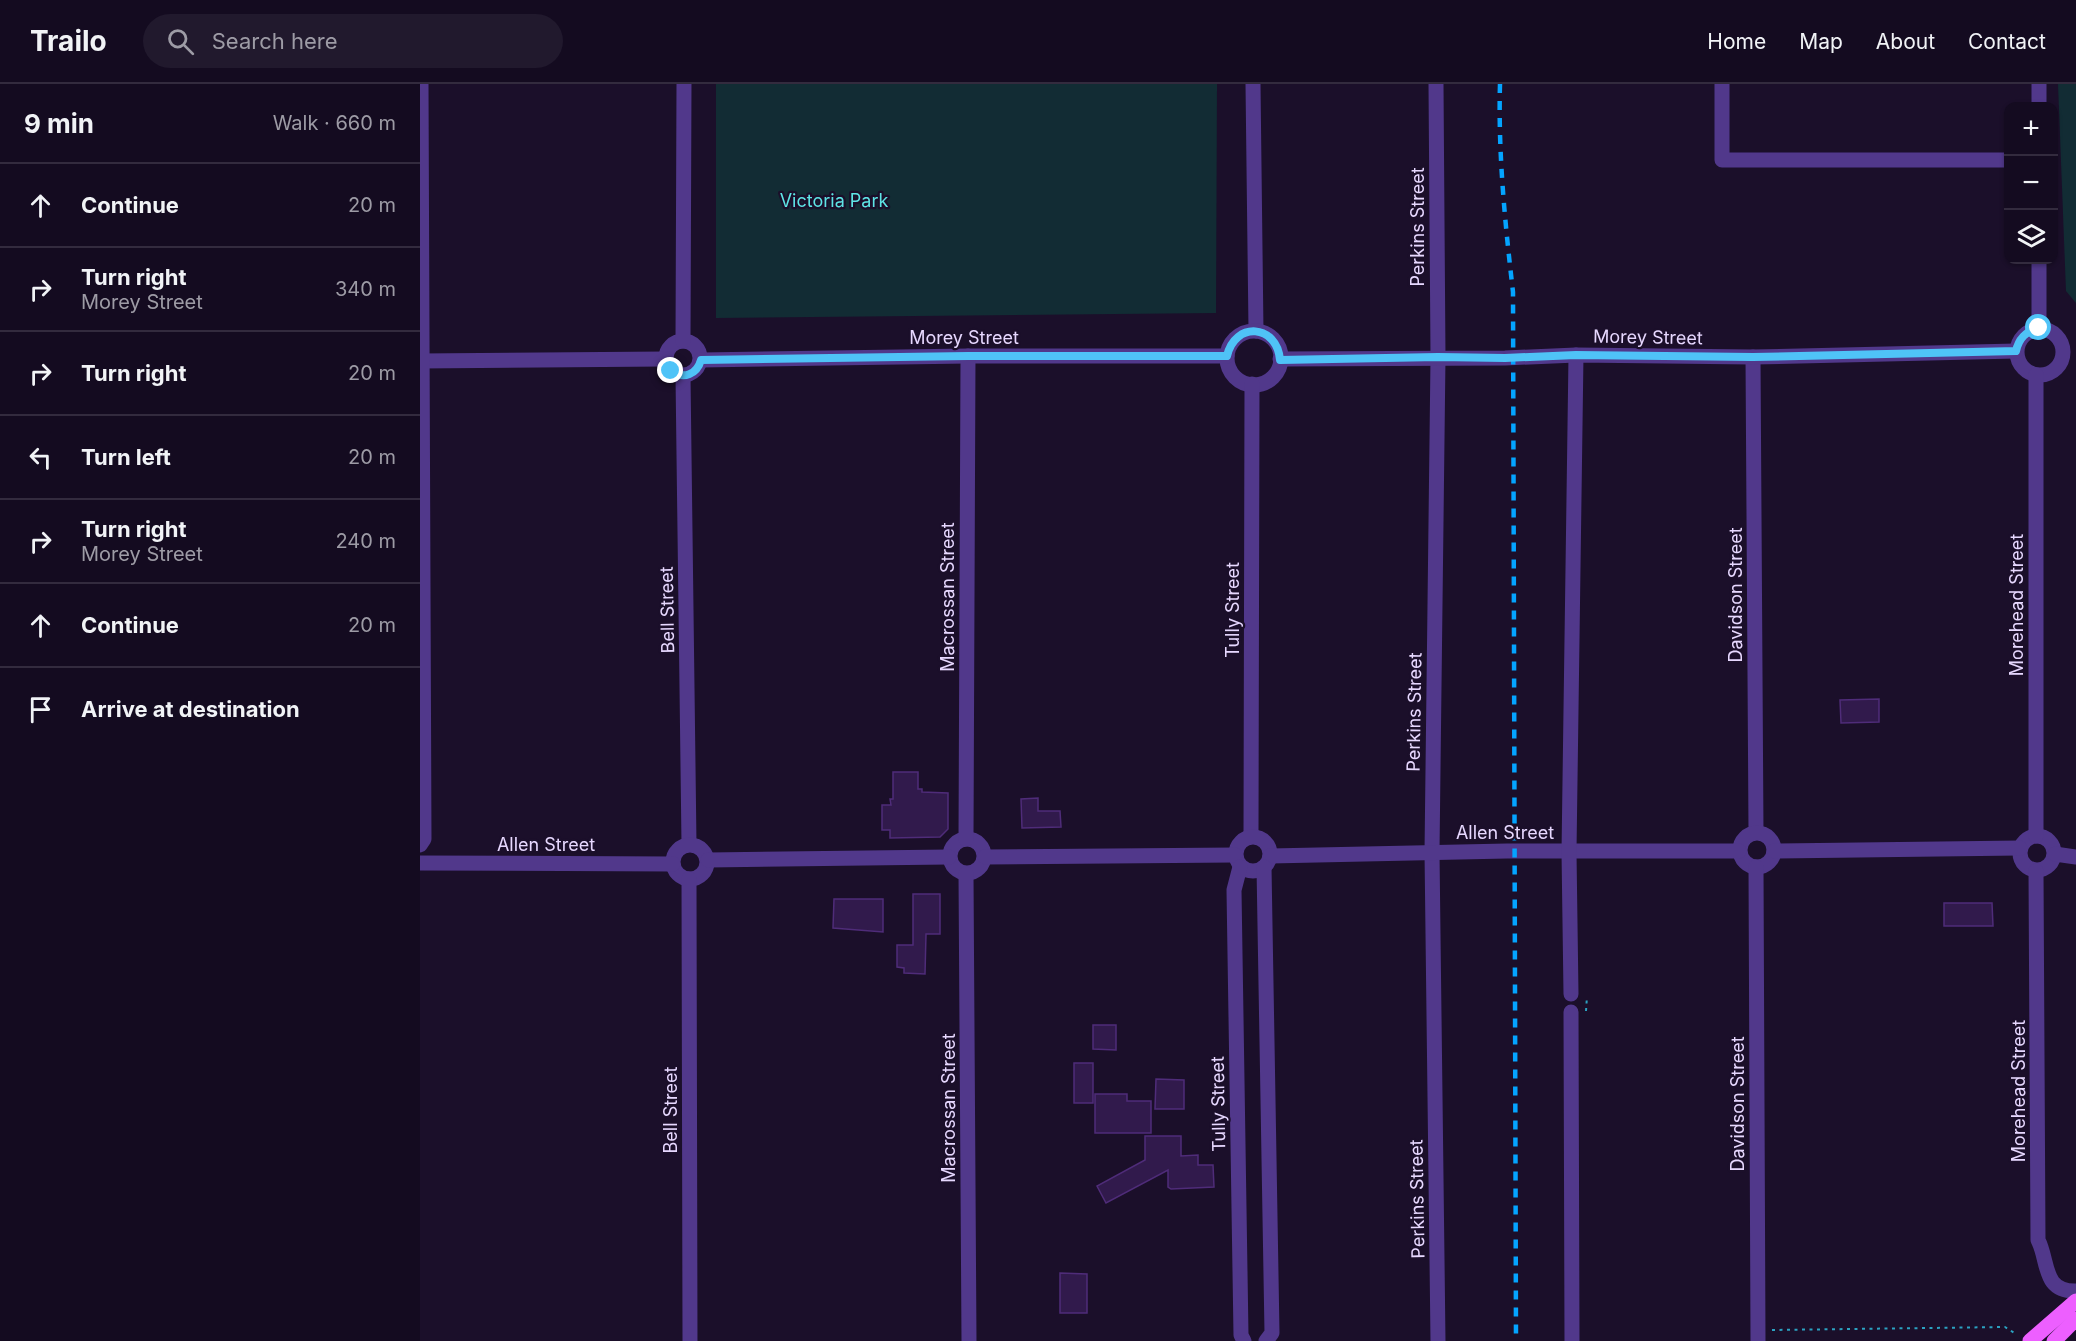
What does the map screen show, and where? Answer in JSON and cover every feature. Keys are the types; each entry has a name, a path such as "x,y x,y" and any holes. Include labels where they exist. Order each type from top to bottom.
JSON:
{"main road":[{"path":"2024,1339 2076,1301"},
{"path":"2054,1341 2076,1319"}],"street":[{"path":"420,84 424,838 420,844"},
{"path":"683,341 684,84"},
{"path":"1253,84 1256,331"},
{"name":"Perkins Street","path":"1436,84 1438,357 1432,852 1438,1341"},
{"path":"1722,84 1722,160 2004,160"},
{"path":"2039,84 2039,102"},
{"path":"2039,264 2039,328"},
{"path":"2039,328 2057,336 2070,354 2049,374 2036,375 2019,364 2016,351 2026,333 2039,328"},
{"path":"1256,331 1271,337 1276,343 1280,360 1274,375 1260,384 1252,384 1243,382 1231,372 1227,356 1229,348 1239,335 1256,331"},
{"path":"683,341 696,346 701,360 695,371 683,376 671,371 665,359 670,346 683,341"},
{"name":"Morey Street","path":"1280,360 1505,358 1576,355 1753,357 2016,351"},
{"path":"1571,994 1569,852 1576,355"},
{"name":"Morey Street","path":"701,360 968,356 1227,356"},
{"name":"Macrossan Street","path":"966,839 968,356"},
{"name":"Davidson Street","path":"1753,357 1756,832"},
{"path":"421,361 665,359"},
{"name":"Morehead Street","path":"2036,375 2036,836"},
{"name":"Bell Street","path":"683,376 689,844"},
{"name":"Tully Street","path":"1251,836 1252,384"},
{"path":"1756,832 1769,837 1773,842 1774,851 1768,863 1756,867 1744,862 1739,850 1743,838 1756,832"},
{"path":"1238,861 1237,846 1242,839 1251,836 1259,837 1269,848 1267,862 1272,1333 1266,1341"},
{"path":"2042,836 2050,841 2055,854 2048,867 2036,871 2024,866 2019,854 2020,848 2028,838 2042,836"},
{"path":"966,839 980,844 985,857 978,870 966,874 954,868 949,857 954,845 966,839"},
{"path":"689,844 703,849 708,860 706,870 702,875 689,879 677,874 673,864 677,850 689,844"},
{"path":"1774,851 2020,848"},
{"name":"Allen Street","path":"1267,862 1432,852 1739,850"},
{"path":"2055,854 2076,857"},
{"path":"708,860 949,857"},
{"path":"985,857 1238,861 1252,872 1267,862"},
{"name":"Tully Street","path":"1238,861 1234,890 1241,1335 1244,1341"},
{"name":"Allen Street","path":"420,863 673,864"},
{"name":"Davidson Street","path":"1756,867 1758,1335"},
{"name":"Morehead Street","path":"2036,871 2038,1240 2051,1280 2066,1291 2076,1292"},
{"name":"Macrossan Street","path":"966,874 969,1341"},
{"name":"Bell Street","path":"689,879 690,1341"},
{"path":"1571,1012 1572,1341"},
{"path":"2060,1341 2076,1319"}],"path":[{"path":"1758,1335 2005,1327 2024,1339"}],"green space":[{"name":"Victoria Park","path":"716,84 1217,84 1216,313 716,318"},
{"path":"2058,84 2076,84 2076,303 2066,291"}],"building":[{"path":"1879,699 1879,722 1841,723 1840,700"},
{"path":"893,772 918,772 918,789 922,789 922,792 948,793 948,829 940,837 890,838 890,830 882,830 882,805 891,805 890,799 893,799"},
{"path":"1038,798 1038,811 1060,811 1061,827 1022,828 1021,799"},
{"path":"913,894 940,894 940,934 926,934 925,974 904,973 904,968 897,967 897,945 913,945"},
{"path":"834,899 883,899 883,932 833,928"},
{"path":"1944,903 1992,903 1993,926 1944,926"},
{"path":"1093,1025 1116,1025 1116,1050 1093,1049"},
{"path":"1074,1063 1093,1063 1093,1103 1074,1103"},
{"path":"1156,1079 1184,1080 1184,1109 1155,1109"},
{"path":"1095,1094 1127,1094 1127,1101 1151,1101 1151,1133 1095,1133"},
{"path":"1145,1136 1181,1136 1181,1156 1198,1155 1198,1165 1213,1165 1214,1187 1171,1189 1168,1187 1168,1170 1106,1203 1097,1186 1145,1160"},
{"path":"1060,1273 1087,1274 1087,1313 1060,1313"}],"railway":[{"path":"1500,84 1503,188 1513,292 1516,1341"}],"route":[{"path":"671,371 677,375 690,375 699,366 701,360 968,356 1227,356 1233,340 1239,335 1256,331 1271,337 1276,343 1280,351 1280,360 1505,358 1576,355 1753,357 2016,351 2021,338 2026,333 2039,328"}]}
